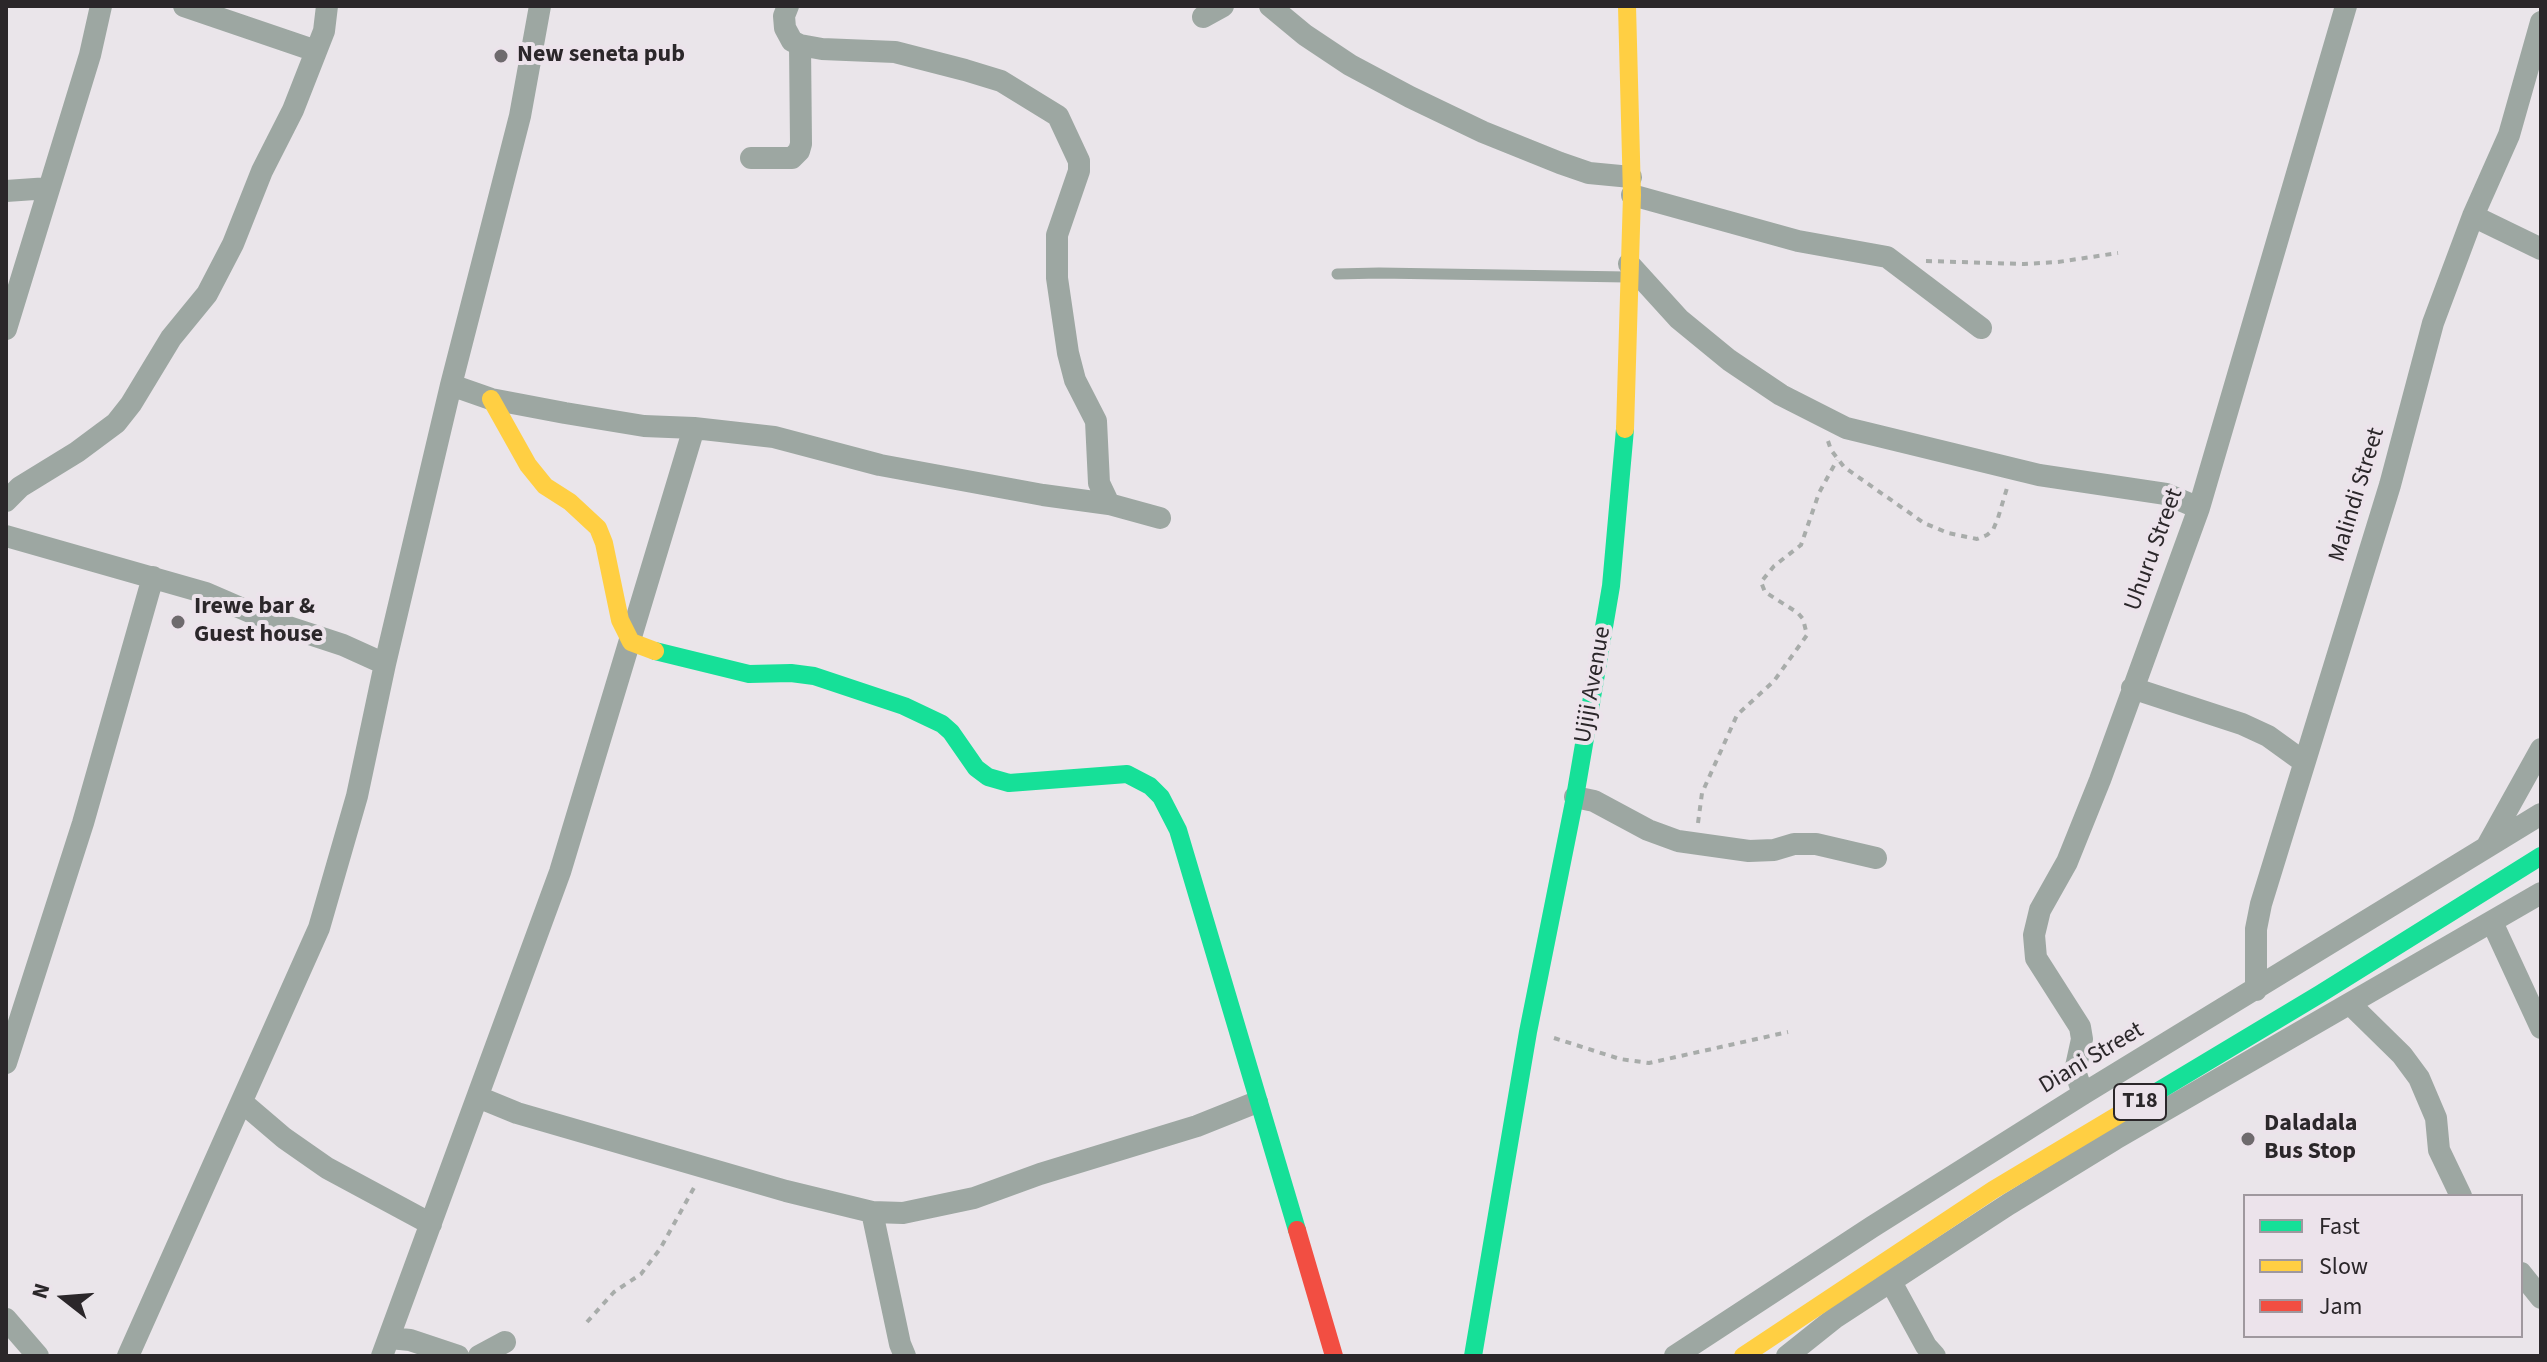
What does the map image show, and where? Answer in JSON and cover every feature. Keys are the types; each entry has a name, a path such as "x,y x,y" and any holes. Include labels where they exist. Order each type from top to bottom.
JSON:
{"main road":[{"name":"Ujiji Avenue","path":"1473,1356 1528,1032 1575,797 1611,586 1622,483 1627,386 1631,186 1627,6"},
{"path":"491,399 528,465 545,486 570,502 598,528 620,620 631,642 662,654 749,674 814,676 904,706 942,724 976,768 988,777 1009,783 1035,783 1127,774 1150,786 1166,804 1178,830 1334,1356"},
{"name":"T18","path":"1743,1356 1886,1273 1993,1190 2320,994 2541,856"}],"street":[{"path":"184,6 316,51"},
{"path":"6,501 20,487 77,452 116,423 171,338 207,294 233,244 316,51 324,31 327,6"},
{"path":"128,1356 319,928 357,796 451,385 520,116 540,6"},
{"path":"788,6 784,16 785,28 792,41 800,45 895,52 965,70 1001,81 1058,116 1079,161 1079,171 1057,235 1057,278 1068,353 1075,380 1096,421 1099,483 1109,504"},
{"path":"1203,17 1223,6"},
{"path":"1270,6 1305,35 1350,65 1422,103 1589,173 1798,241 1877,255 1892,261 1981,328"},
{"name":"Uhuru Street","path":"2083,1094 2075,1071 2082,1039 2080,1027 2036,958 2034,935 2040,910 2067,862 2100,780 2199,508 2346,6"},
{"path":"6,329 104,7"},
{"name":"Malindi Street","path":"2256,990 2256,929 2261,904 2390,485 2433,323 2473,216 2509,135 2541,22"},
{"path":"751,158 792,158 799,151 800,45"},
{"path":"6,191 49,188"},
{"path":"2473,216 2541,249"},
{"path":"1628,271 1679,319 1755,379 1846,428 2014,470 2110,488 2166,494 2199,508"},
{"path":"451,385 491,399 644,426 774,437 880,465 1109,504 1160,518"},
{"path":"386,1347 560,872 694,428"},
{"path":"6,536 206,593 385,664"},
{"path":"6,1063 83,823 153,577"},
{"path":"2132,688 2242,724 2268,736 2304,762"},
{"path":"2486,847 2541,749"},
{"path":"1575,797 1594,801 1648,830 1694,843 1749,851 1816,844 1876,858"},
{"name":"Diani Street","path":"1675,1356 2083,1094 2541,814"},
{"path":"1787,1356 1886,1273 2541,893"},
{"path":"2492,922 2541,1028"},
{"path":"2350,1004 2402,1055 2419,1078 2436,1118 2439,1150 2460,1194"},
{"path":"478,1097 517,1113 705,1168 872,1212 903,1213 974,1198 1040,1174 1197,1126 1257,1102"},
{"path":"243,1103 284,1138 327,1168 431,1224"},
{"path":"872,1212 905,1356"},
{"path":"1886,1273 1926,1346 1935,1356"},
{"path":"2523,1276 2541,1298"},
{"path":"6,1319 38,1356"},
{"path":"386,1347 410,1340 458,1356"},
{"path":"479,1356 505,1342"}],"lane":[{"path":"1337,274 1628,271"}],"path":[{"path":"1892,261 2024,264 2118,253"},
{"path":"1811,411 1837,460 1924,523 1948,533 1977,539 1993,530 2014,470"},
{"path":"1694,843 1702,793 1737,715 1774,681 1807,635 1798,613 1765,592 1761,582 1774,566 1801,545 1819,493 1837,460"},
{"path":"1528,1032 1620,1059 1649,1063 1788,1032"},
{"path":"587,1322 614,1292 641,1274 660,1249 705,1168"}],"traffic: fast":[{"path":"1473,1356 1528,1032 1575,797 1611,586 1625,429"},
{"path":"655,651 749,674 814,676 904,706 942,724 976,768 988,777 1009,783 1127,774 1150,786 1161,797 1178,830 1297,1230"},
{"path":"2155,1093 2541,856"}],"traffic: slow":[{"path":"1625,429 1632,195 1627,6"},
{"path":"491,399 528,465 545,486 570,502 598,528 620,620 631,642 655,651"},
{"path":"1743,1356 1993,1190 2155,1093"}],"traffic: jam":[{"path":"1297,1230 1334,1356"}],"place":[{"name":"New seneta pub","path":"501,56"},
{"name":"Irewe bar & Guest house","path":"178,622"},
{"name":"Daladala Bus Stop","path":"2248,1139"}]}
